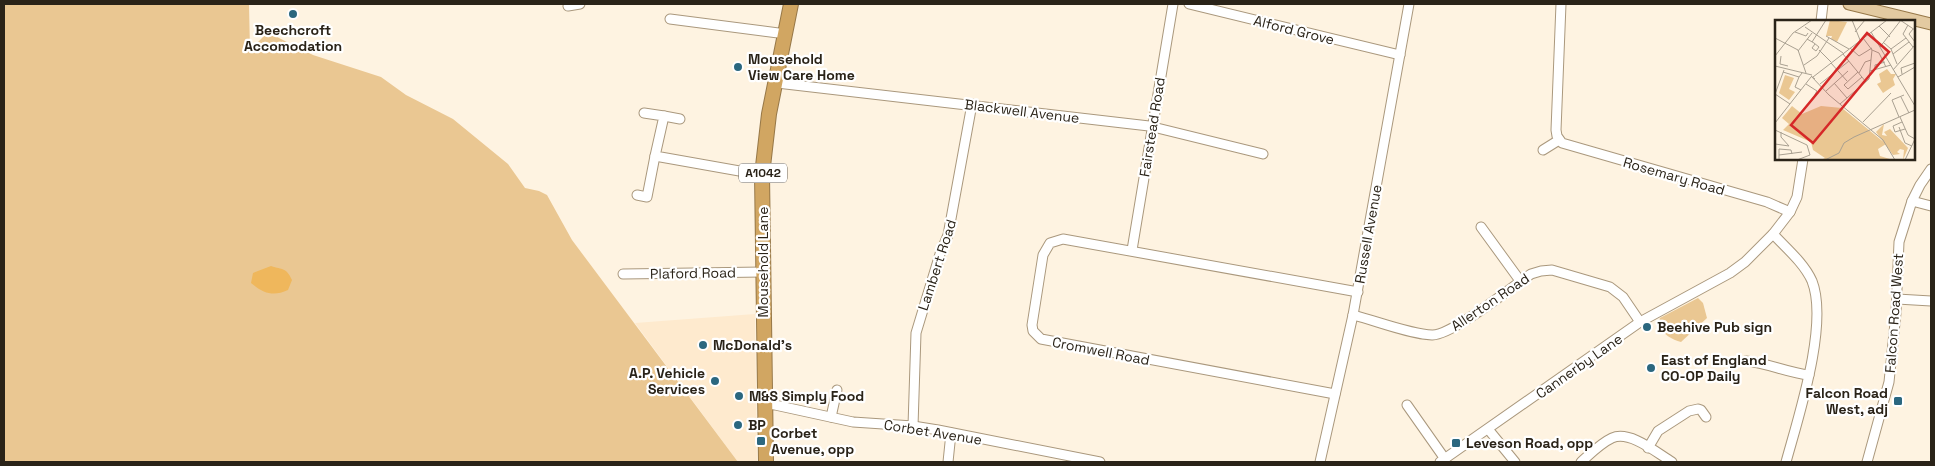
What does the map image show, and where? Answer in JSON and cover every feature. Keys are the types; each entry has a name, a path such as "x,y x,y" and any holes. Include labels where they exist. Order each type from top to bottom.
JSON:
{"highway":[{"name":"Mousehold Lane","path":"766,462 762,176 766,137 791,4"}],"main road":[{"path":"1849,4 1915,20"},
{"path":"1915,20 1931,24"}],"street":[{"path":"568,6 580,4"},
{"name":"Fairstead Road","path":"1132,250 1172,4"},
{"name":"Alford Grove","path":"1189,4 1400,56"},
{"name":"Russell Avenue","path":"1320,462 1354,315 1409,4"},
{"path":"1543,150 1559,140 1556,130 1561,4"},
{"path":"1821,20 1823,4"},
{"path":"670,19 786,34"},
{"name":"Blackwell Avenue","path":"777,82 1153,126 1264,154"},
{"name":"Lambert Road","path":"912,426 916,333 940,254 948,235 972,104"},
{"path":"644,113 680,120"},
{"path":"647,197 664,116"},
{"name":"Rosemary Road","path":"1559,140 1570,146 1767,202 1790,212"},
{"path":"655,156 762,176"},
{"name":"Cannerby Lane","path":"1443,461 1640,322 1730,273 1744,262 1773,234 1790,212 1798,196 1802,160"},
{"name":"Falcon Road West","path":"1867,462 1889,382 1897,299 1899,242 1912,201 1931,169"},
{"path":"637,195 657,198"},
{"path":"1912,201 1931,206"},
{"path":"1481,227 1521,282"},
{"path":"1773,234 1806,271 1812,281 1817,314 1809,375 1786,462"},
{"name":"Cromwell Road","path":"1335,394 1041,339 1033,331 1032,324 1042,255 1050,243 1063,239 1358,292"},
{"name":"Allerton Road","path":"1354,315 1415,332 1432,335 1440,334 1455,327 1531,274 1552,270 1610,287 1623,297 1640,322"},
{"name":"Plaford Road","path":"623,274 763,272"},
{"path":"1897,299 1931,301"},
{"path":"1746,361 1809,375"},
{"path":"831,417 836,390"},
{"name":"Corbet Avenue","path":"765,404 853,422 912,426 1100,462"},
{"path":"1407,405 1443,461"},
{"path":"1648,448 1658,431 1689,411 1699,406 1706,417"},
{"path":"1488,430 1515,462"},
{"path":"948,462 951,433"},
{"path":"1581,462 1611,438 1622,436 1630,437 1672,462"}],"shaded area":[{"path":"4,4 249,4 250,50 264,36 275,36 313,55 381,77 406,95 453,119 508,164 525,188 547,195 572,240 738,462 4,462"},
{"path":"271,266 288,273 292,280 288,290 268,293 251,283 253,273"},
{"path":"1698,298 1703,303 1707,318 1681,342 1671,338 1662,331 1658,325 1660,318"},
{"path":"755,314 757,462 738,462 635,323"}],"place":[{"name":"Beechcroft Accomodation","path":"293,14"},
{"name":"Mousehold View Care Home","path":"738,67"},
{"name":"Beehive Pub sign","path":"1647,327"},
{"name":"McDonald’s","path":"703,345"},
{"name":"East of England CO-OP Daily","path":"1651,368"},
{"name":"A.P. Vehicle Services","path":"715,381"},
{"name":"M&S Simply Food","path":"739,396"},
{"name":"Falcon Road West, adj","path":"1898,401"},
{"name":"BP","path":"738,425"},
{"name":"Corbet Avenue, opp","path":"761,441"},
{"name":"Leveson Road, opp","path":"1456,443"}]}
